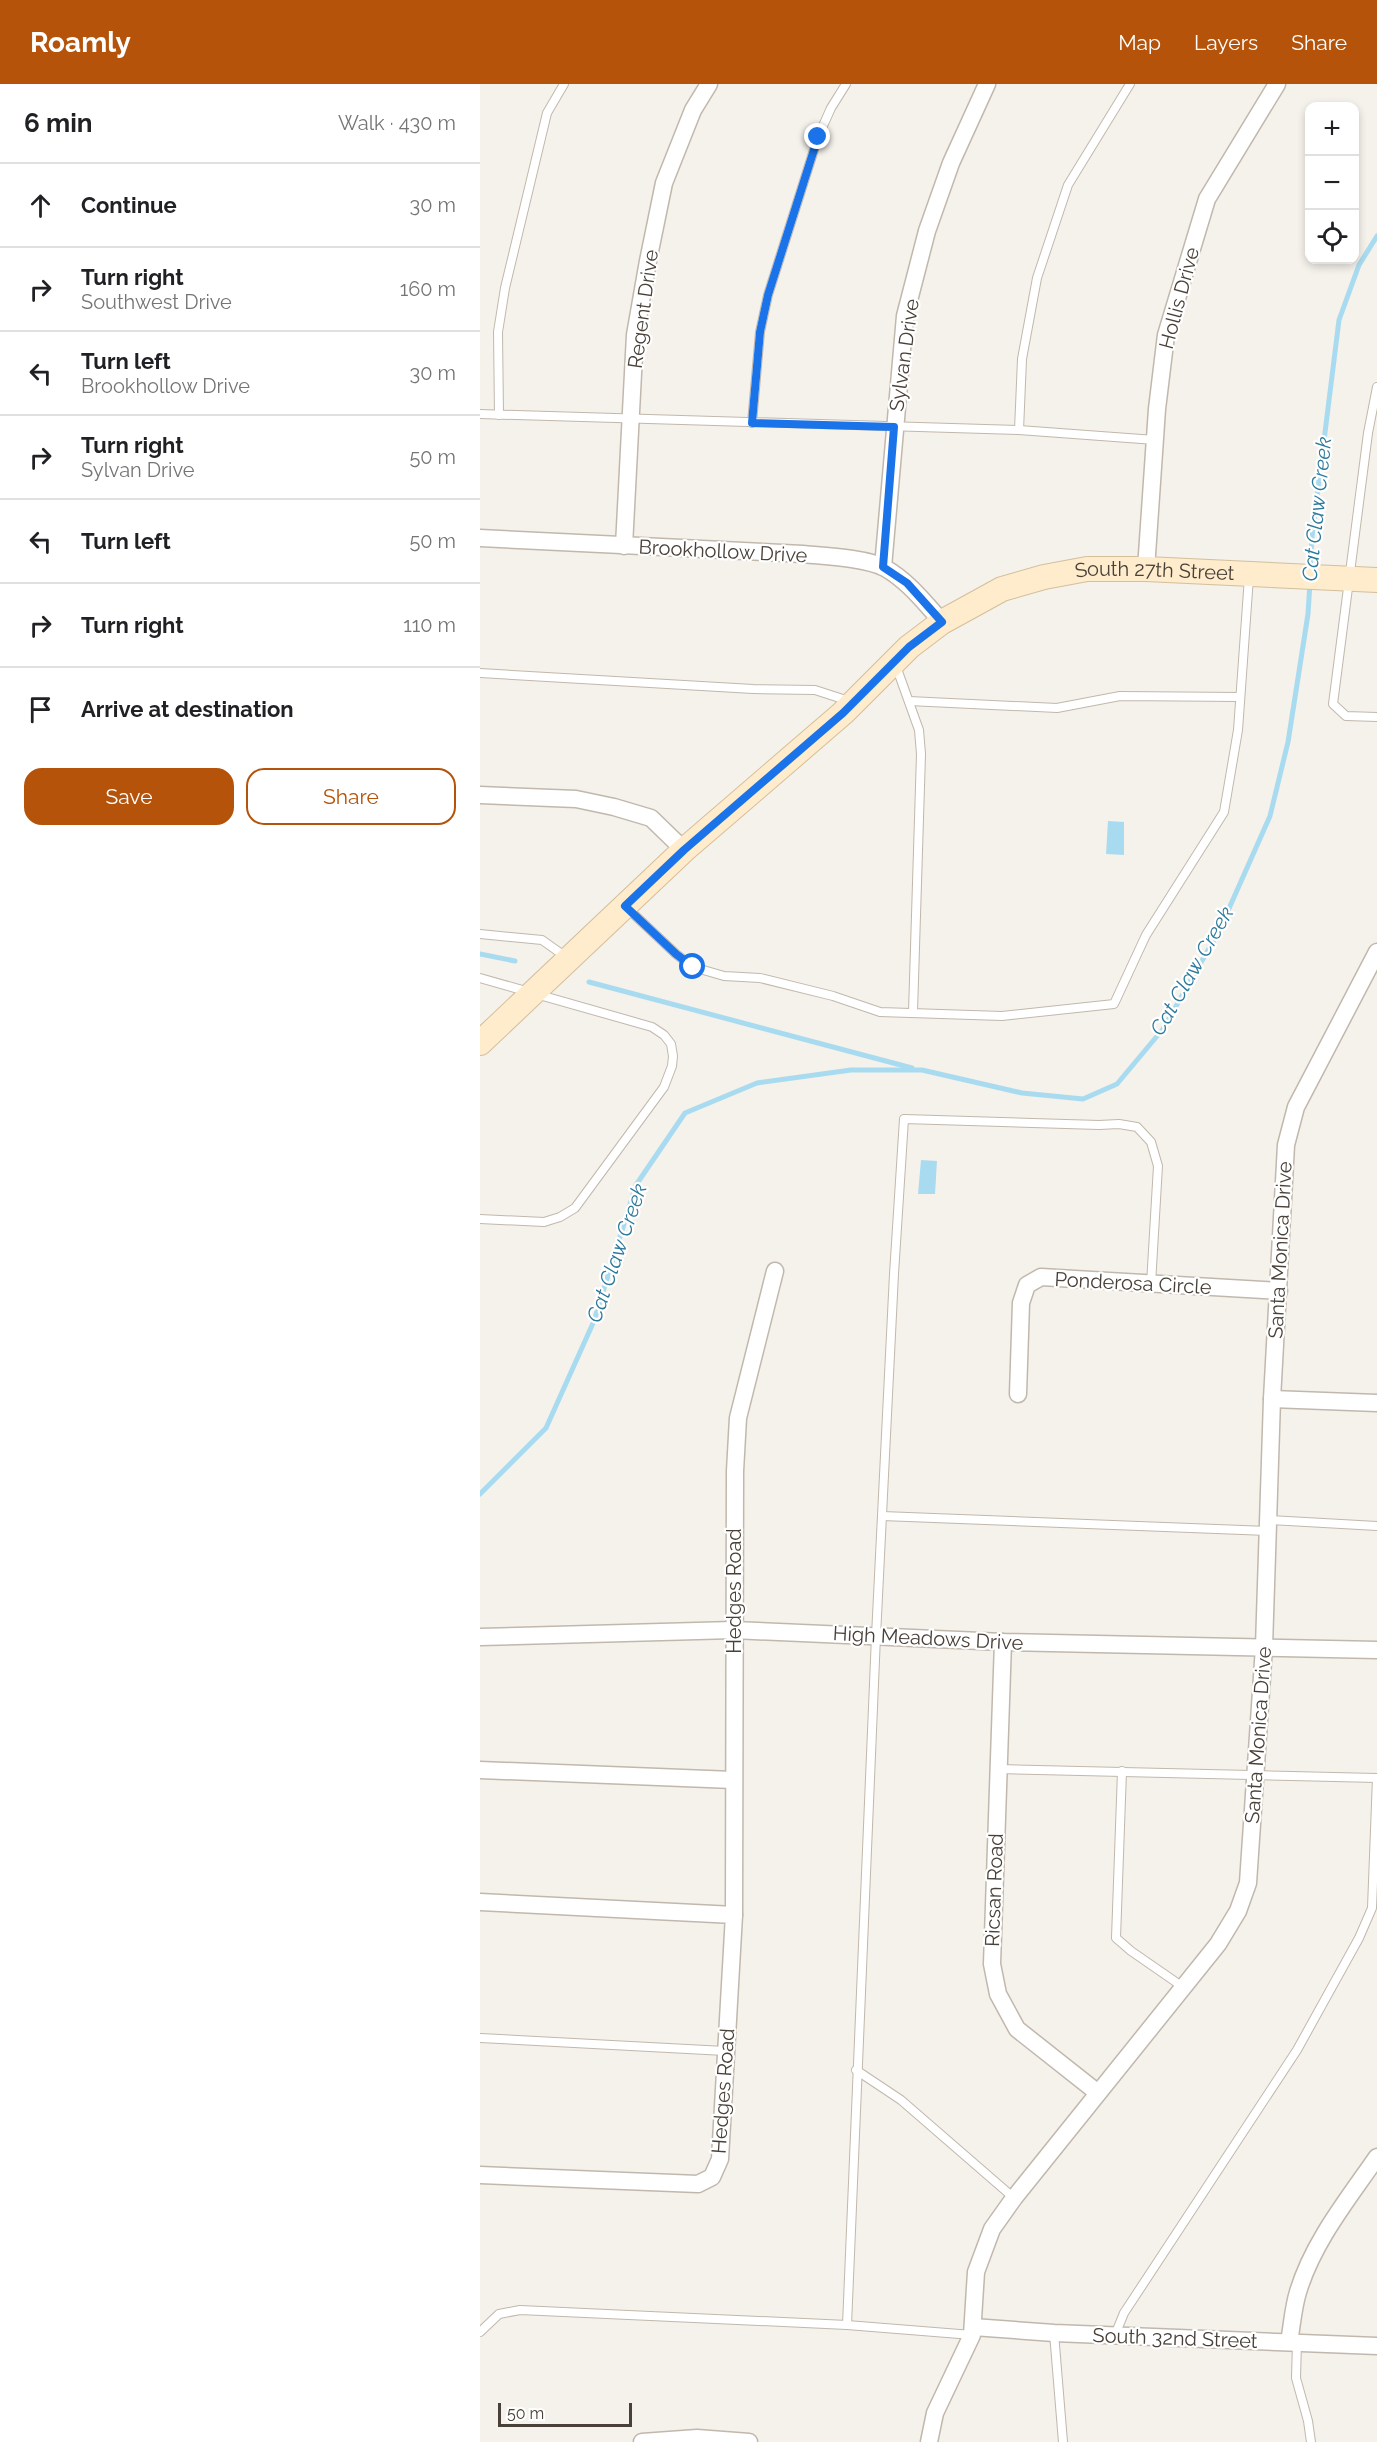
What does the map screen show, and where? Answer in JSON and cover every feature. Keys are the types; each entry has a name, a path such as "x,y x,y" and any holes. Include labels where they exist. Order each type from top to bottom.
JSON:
{"main road":[{"name":"South 27th Street","path":"480,1043 684,850 854,702 909,647 942,622 1002,589 1044,577 1087,569 1146,569 1377,580"}],"street":[{"name":"Regent Drive","path":"624,546 635,335 664,183 693,110 709,84"},
{"name":"Sylvan Drive","path":"883,567 905,316 927,231 951,163 987,84"},
{"name":"Hollis Drive","path":"1146,569 1166,335 1207,200 1277,84"},
{"name":"Brookhollow Drive","path":"480,538 803,554 847,559 883,567 907,583 942,622"},
{"path":"480,795 576,799 614,807 651,818 684,850"},
{"name":"Santa Monica Drive","path":"929,2442 935,2414 968,2347 972,2331 976,2272 992,2229 1014,2198 1218,1944 1238,1911 1248,1883 1264,1647 1272,1399 1286,1145 1296,1107 1325,1049 1373,971 1377,952"},
{"name":"Hedges Road","path":"480,2175 698,2184 712,2177 720,2159 734,1915 733,1630 738,1418 775,1271"},
{"name":"Ponderosa Circle","path":"1017,1394 1021,1303 1027,1285 1041,1277 1279,1291"},
{"path":"1272,1399 1377,1403"},
{"name":"High Meadows Drive","path":"480,1638 733,1630 1003,1642 1377,1650"},
{"name":"Ricsan Road","path":"1003,1642 992,1964 998,1994 1017,2029 1098,2093"},
{"path":"480,1770 734,1780"},
{"path":"480,1902 734,1915"},
{"path":"1293,2342 1298,2293 1313,2256 1339,2212 1377,2157"},
{"name":"South 32nd Street","path":"972,2331 1377,2346"},
{"path":"642,2442 697,2438 749,2442"}],"lane":[{"path":"499,415 498,332 505,288 547,113 564,84"},
{"path":"752,423 760,332 768,295 818,137 831,108 846,84"},
{"path":"1019,430 1022,359 1037,278 1068,185 1130,84"},
{"path":"1377,387 1368,433 1333,704 1346,716 1377,717"},
{"path":"480,414 1019,430 1156,440"},
{"path":"625,906 693,967 724,976 760,978 833,996 880,1012 1002,1016 1113,1004 1146,935 1224,812 1238,730 1250,574"},
{"path":"894,662 919,730 921,754 913,1012"},
{"path":"480,673 815,690 854,702"},
{"path":"909,700 1057,708 1120,696 1239,697"},
{"path":"480,934 542,940 569,959"},
{"path":"480,978 652,1027 672,1044 673,1056 672,1066 664,1087 575,1208 560,1217 544,1222 480,1219"},
{"path":"847,2325 876,1636 904,1119 1119,1124 1137,1127 1151,1142 1158,1166 1151,1284"},
{"path":"882,1516 1268,1526 1377,1526"},
{"path":"998,1769 1377,1778 1372,1908 1359,1938 1297,2050 1124,2313 1115,2335"},
{"path":"1122,1771 1116,1938 1183,1987"},
{"path":"480,2038 726,2051"},
{"path":"856,2070 902,2100 1014,2198"},
{"path":"480,2332 499,2314 520,2310 972,2331"},
{"path":"1053,2333 1063,2442"},
{"path":"1293,2342 1296,2378 1308,2421 1311,2442"}],"water":[{"path":"1108,821 1124,822 1124,855 1106,854"},
{"path":"921,1160 937,1161 935,1194 918,1194"}],"waterway":[{"name":"Cat Claw Creek","path":"1310,570 1312,537 1339,320 1359,265 1377,236"},
{"name":"Cat Claw Creek","path":"480,1494 546,1428 594,1321 636,1185 685,1113 757,1083 851,1070 922,1070 1022,1093 1083,1099 1117,1084 1163,1029 1219,931 1270,816 1288,742 1308,614 1310,583"},
{"path":"480,954 515,961"},
{"path":"589,982 912,1068"}],"route":[{"path":"693,967 625,906 684,850 843,713 909,647 942,622 907,583 883,567 894,427 752,423 760,332 768,295 818,137"}]}
